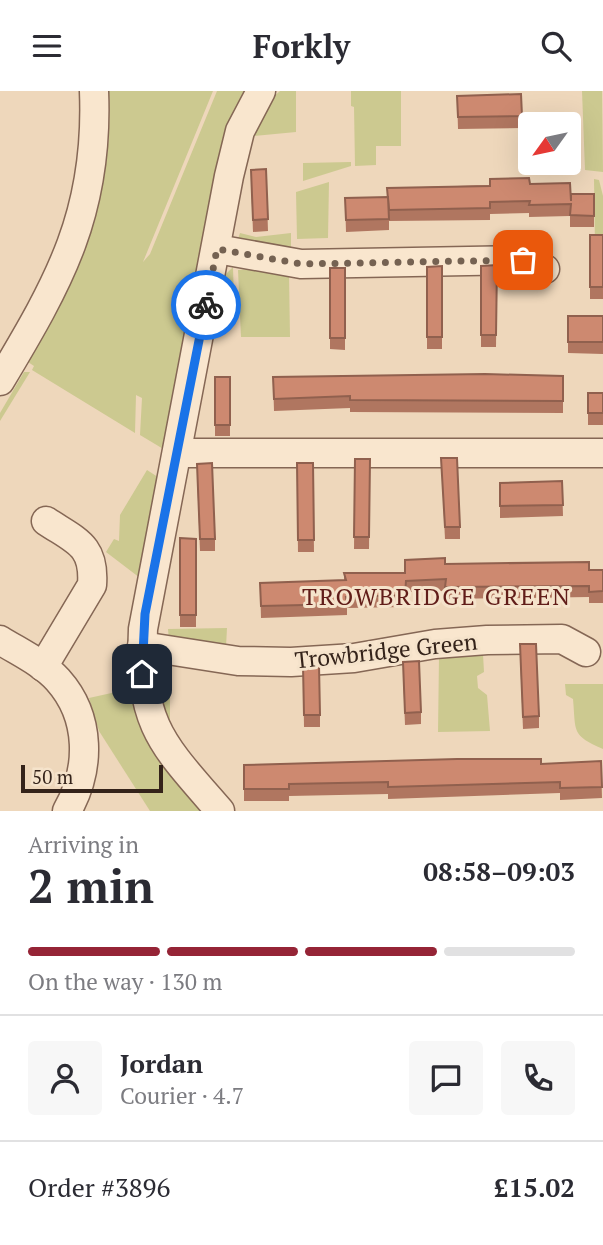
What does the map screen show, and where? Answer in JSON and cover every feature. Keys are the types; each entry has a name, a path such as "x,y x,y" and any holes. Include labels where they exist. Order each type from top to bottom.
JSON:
{"street":[{"path":"0,381 51,294 81,219 93,161 94,91"},
{"path":"220,811 162,741 145,698 142,646 145,614 240,131 261,91"},
{"path":"217,249 301,264 523,260 545,268"},
{"path":"178,453 603,453"},
{"path":"43,667 92,585 93,574 92,559 86,548 46,521"},
{"name":"Trowbridge Green","path":"142,646 238,661 291,662 354,658 435,644 487,640 562,639 586,652"},
{"path":"0,640 43,667 69,696 84,736 80,785 67,811"}],"shaded area":[{"path":"109,91 213,91 143,262 150,254 217,91 255,91 170,453 140,435 142,398 136,395 135,433 32,370 34,366 28,362 63,299 90,233 106,163"},
{"path":"280,91 296,91 296,132 253,136 271,99"},
{"path":"351,91 401,91 401,146 376,146 376,165 355,166 354,107 351,106"},
{"path":"582,91 602,91 603,172 585,170"},
{"path":"351,162 351,166 303,181 303,163"},
{"path":"594,179 599,180 603,196 603,247 595,247"},
{"path":"329,182 328,238 297,239 296,192"},
{"path":"240,233 256,237 291,233 291,252 238,239"},
{"path":"233,267 234,301 222,298 219,292 223,277"},
{"path":"238,270 289,274 290,337 241,337"},
{"path":"24,372 30,372 0,421 0,413"},
{"path":"147,470 164,481 144,581 106,552 114,539 119,541 120,515"},
{"path":"227,628 226,647 169,640 168,629"},
{"path":"483,654 484,672 477,676 478,688 487,695 490,731 438,732 439,657"},
{"path":"170,662 170,727 164,729 156,673"},
{"path":"565,684 603,684 603,749 585,740 577,731 573,699 566,695"},
{"path":"134,688 212,811 150,811 99,731 89,698"}],"building":[{"path":"521,94 522,112 518,112 518,116 458,117 457,96"},
{"path":"266,169 268,219 253,220 251,170"},
{"path":"529,178 530,184 570,183 571,201 571,194 594,194 594,216 570,215 571,204 529,205 530,201 490,202 490,208 389,210 387,188 490,186 490,179"},
{"path":"388,197 389,219 346,220 345,198"},
{"path":"590,235 603,235 603,287 590,287"},
{"path":"497,265 496,335 481,335 481,266"},
{"path":"442,266 442,337 427,337 427,267"},
{"path":"330,268 345,268 345,338 330,338"},
{"path":"568,316 603,316 603,342 568,342"},
{"path":"485,374 563,376 563,401 350,400 350,396 274,399 273,377"},
{"path":"215,377 230,377 230,425 215,425"},
{"path":"588,393 603,393 603,413 588,413"},
{"path":"441,458 457,458 460,527 445,527"},
{"path":"355,459 370,459 369,537 354,537"},
{"path":"212,463 215,539 200,539 197,464"},
{"path":"297,463 313,463 314,540 298,540"},
{"path":"562,481 563,505 500,506 500,483"},
{"path":"180,538 196,539 196,615 180,615"},
{"path":"445,558 445,564 589,562 589,570 603,570 603,591 589,592 589,586 445,587 446,579 406,581 405,595 346,597 347,604 261,606 260,583 346,580 344,573 405,573 405,560"},
{"path":"520,644 536,644 539,716 523,717"},
{"path":"419,661 421,712 405,713 403,662"},
{"path":"319,665 320,715 304,715 303,666"},
{"path":"541,759 541,764 601,761 602,787 560,788 560,782 388,787 388,782 289,784 289,789 244,789 244,765"}],"way so far":[{"path":"206,305 217,249 253,258 301,264 523,260"}],"district":[{"name":"TROWBRIDGE GREEN","path":"437,597"}],"route":[{"path":"142,674 145,614 206,305"}]}
